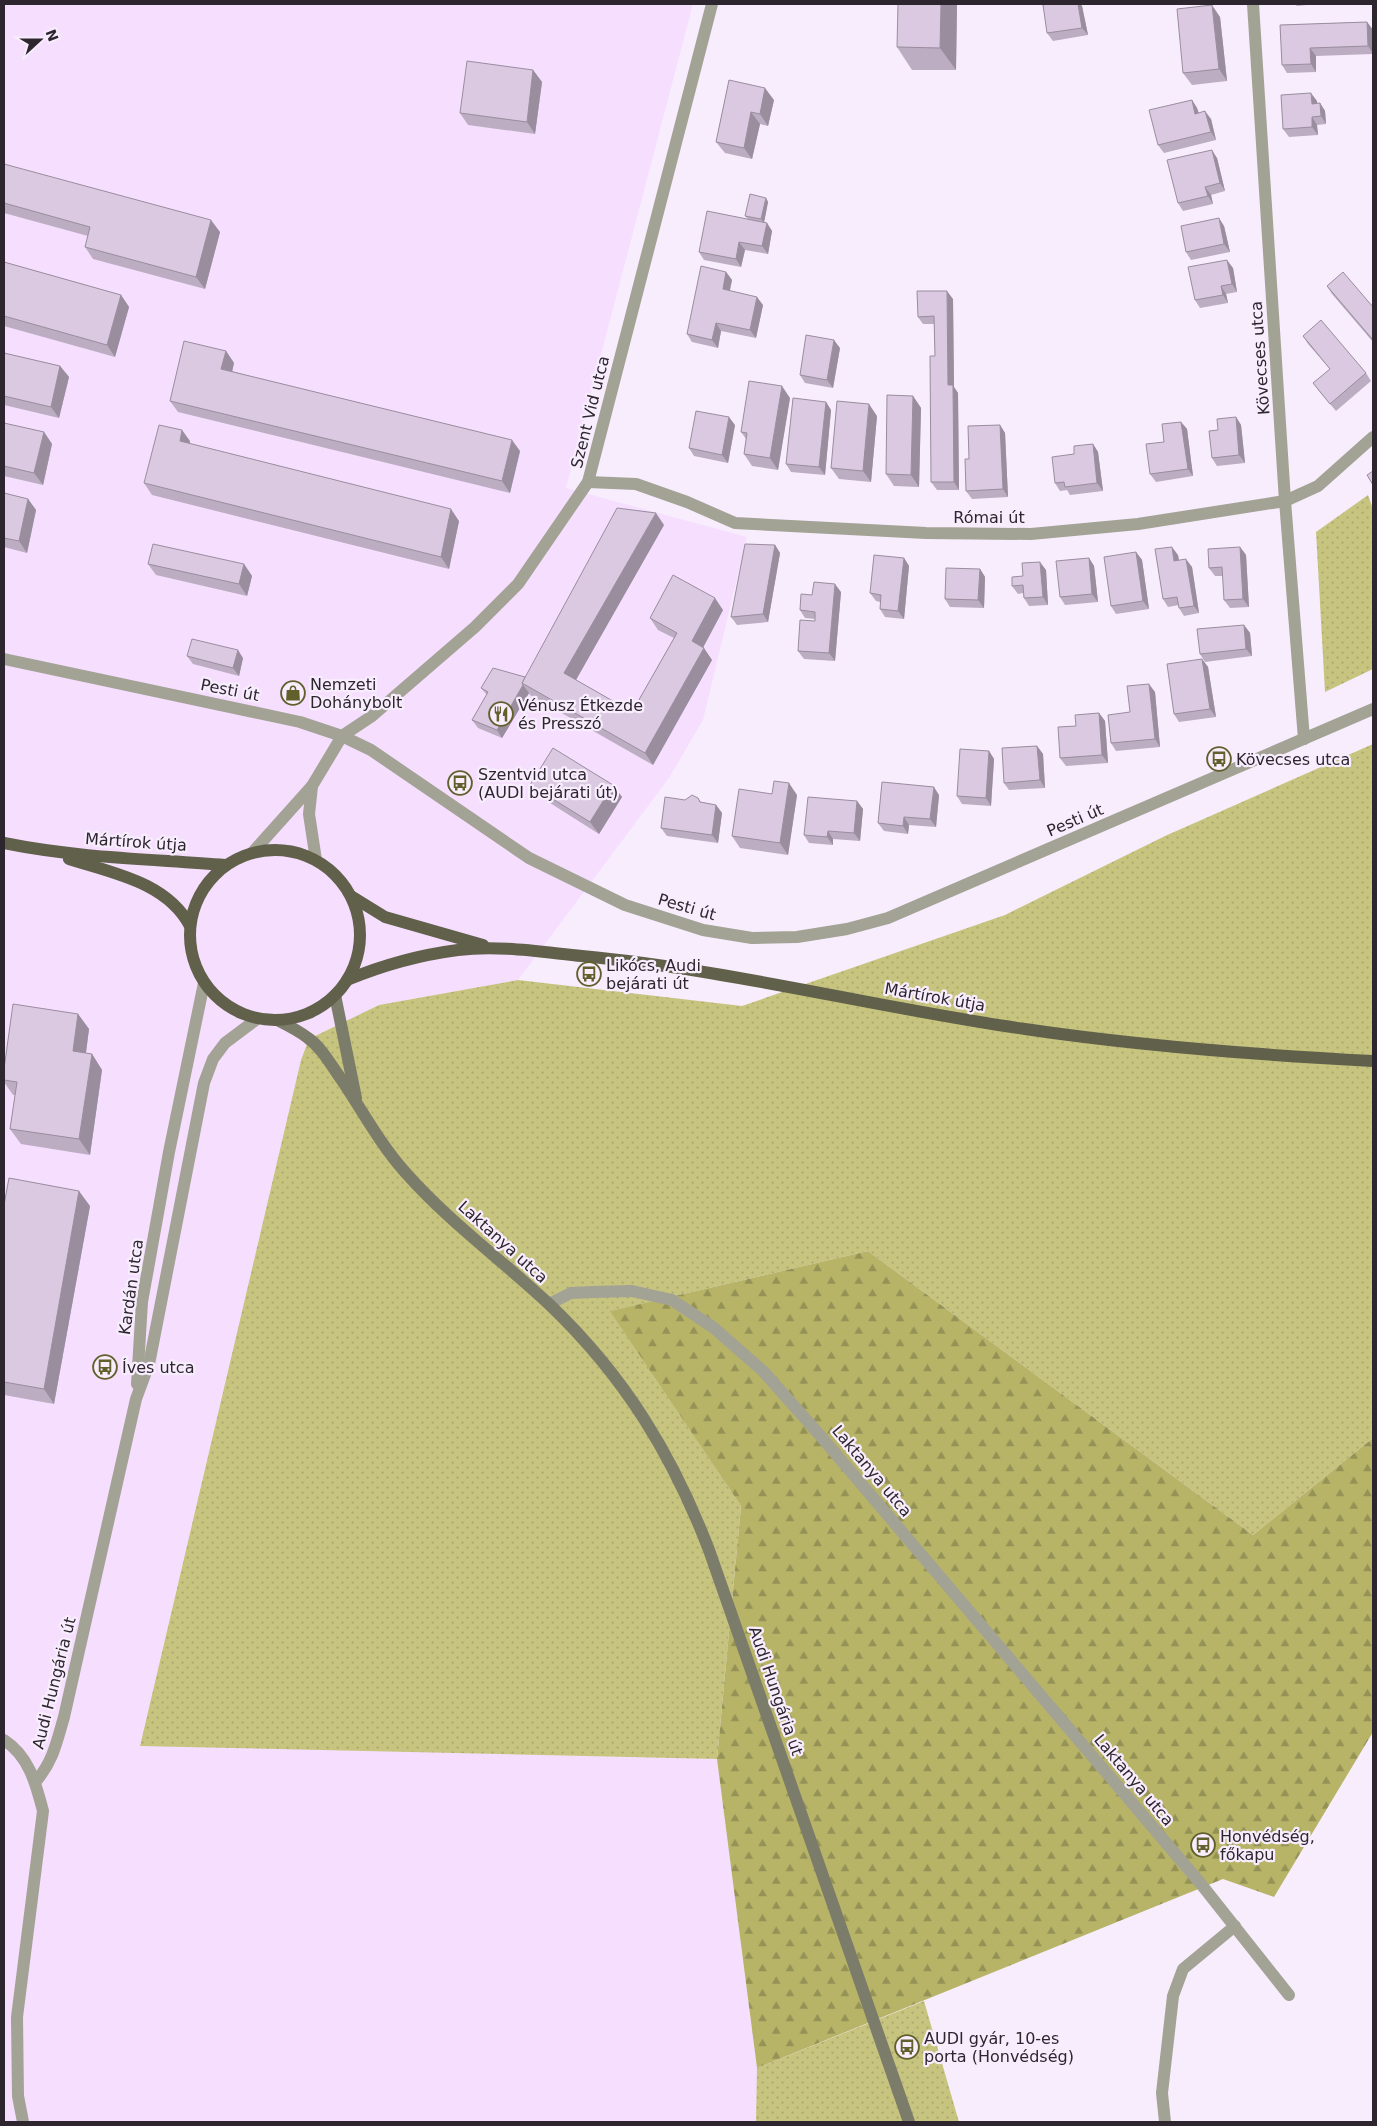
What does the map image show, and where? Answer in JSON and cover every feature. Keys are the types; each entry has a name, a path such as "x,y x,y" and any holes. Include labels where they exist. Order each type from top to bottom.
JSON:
{"main road":[{"name":"Mártírok útja","path":"4,843 45,851 144,861 225,865"},
{"name":"Mártírok útja","path":"281,850 296,852 316,860 342,882 351,896 357,913 360,930 359,948 355,964 347,980 326,1003 310,1013 292,1019 257,1019 236,1012 219,1000 204,984 192,956 190,926 198,898 205,886 225,865 252,853 281,850"},
{"name":"Mártírok útja","path":"45,851 144,884 167,898 184,915 190,926"},
{"name":"Mártírok útja","path":"351,896 385,917 493,948"},
{"name":"Mártírok útja","path":"347,980 403,960 458,950 493,948 647,962 1024,1029 1126,1042 1373,1061"}],"street":[{"name":"Szent Vid utca","path":"342,736 372,716 476,627 512,590 565,518 588,482 712,4"},
{"name":"Kövecses utca","path":"1253,4 1285,501 1304,739"},
{"name":"Római út","path":"588,482 636,484 687,502 736,523 926,533 1031,534 1119,526 1285,501 1318,486 1373,437"},
{"name":"Pesti út","path":"4,659 300,722 342,736 371,750 396,766 528,858 625,906 703,930 752,938 797,937 847,929 888,918 1373,709"},
{"path":"252,853 312,786 342,736"},
{"path":"312,786 309,814 316,860"},
{"name":"Kardán utca","path":"136,1400 142,1302 169,1152 204,984"},
{"name":"Laktanya utca","path":"335,995 357,1103"},
{"name":"Kardán utca","path":"136,1400 149,1364 204,1083 213,1060 224,1043 257,1019"},
{"name":"Laktanya utca","path":"279,1020 309,1039 324,1055 381,1141 405,1172 444,1211 549,1304 571,1293 593,1292 632,1291 672,1300 714,1328 763,1371 857,1478 1201,1884 1289,1994"},
{"name":"Audi Hungária út","path":"549,1304 607,1367 639,1410 668,1457 693,1508 713,1559 909,2122"},
{"name":"Audi Hungária út","path":"36,1781 47,1769 64,1717 136,1400"},
{"path":"4,1740 10,1744 36,1781 42,1811 18,2017 18,2096 23,2122"},
{"path":"1165,2122 1162,2093 1173,1996 1176,1987 1183,1969 1235,1926"}],"shaded area":[{"path":"4,4 693,4 566,488 747,537 703,720 669,778 518,980 379,1005 309,1039 301,1060 140,1745 717,1759 757,2068 756,2122 4,2122"},
{"path":"1368,495 1373,509 1373,669 1325,692 1316,532"},
{"path":"1373,744 1373,1438 1253,1535 868,1251 611,1311 741,1506 717,1759 140,1746 301,1060 309,1039 379,1005 518,980 742,1006 1005,915 1165,836"},
{"path":"924,2001 959,2122 756,2122 757,2068"}],"green space":[{"path":"868,1251 1253,1535 1373,1438 1373,1732 1274,1897 1223,1879 757,2068 717,1759 741,1506 610,1311"}],"building":[{"path":"898,4 941,4 940,48 897,47"},
{"path":"1078,4 1082,28 1047,33 1043,5"},
{"path":"1212,5 1219,69 1183,73 1177,9"},
{"path":"1367,22 1368,46 1310,48 1311,64 1282,65 1280,25"},
{"path":"467,61 533,70 527,122 460,113"},
{"path":"729,80 765,88 760,114 751,112 744,148 716,142"},
{"path":"1311,93 1312,104 1320,103 1321,116 1312,117 1312,127 1283,129 1281,95"},
{"path":"1192,100 1195,114 1205,111 1211,132 1158,145 1149,110"},
{"path":"1212,150 1220,183 1205,187 1208,196 1178,203 1167,160"},
{"path":"4,164 211,220 196,277 85,247 90,227 4,203"},
{"path":"750,194 766,198 761,219 745,216"},
{"path":"707,211 767,223 762,246 739,242 736,259 699,252"},
{"path":"1219,218 1224,244 1186,252 1181,226"},
{"path":"1227,260 1232,284 1221,286 1223,295 1195,300 1188,267"},
{"path":"4,262 121,295 107,345 4,316"},
{"path":"701,266 726,272 723,289 757,297 750,330 716,323 712,340 687,334"},
{"path":"1343,272 1373,307 1373,340 1327,286"},
{"path":"917,291 947,291 948,385 953,385 954,482 931,482 930,356 935,356 934,316 918,317"},
{"path":"1321,320 1366,373 1330,404 1313,383 1330,369 1303,336"},
{"path":"806,335 834,340 827,380 800,375"},
{"path":"184,341 226,351 221,369 512,440 502,481 170,401"},
{"path":"4,353 60,366 51,407 4,396"},
{"path":"749,381 782,386 770,458 744,454 747,433 741,432"},
{"path":"887,395 913,396 911,475 886,474"},
{"path":"793,398 826,402 819,467 786,464"},
{"path":"837,401 869,404 863,471 831,468"},
{"path":"696,411 729,417 722,455 689,448"},
{"path":"1236,417 1239,455 1212,458 1209,431 1218,430 1217,419"},
{"path":"1181,422 1188,469 1150,474 1146,444 1164,442 1162,424"},
{"path":"4,423 44,432 34,473 4,466"},
{"path":"159,425 182,430 180,441 451,509 441,557 144,483"},
{"path":"1000,425 1003,489 966,491 965,459 969,459 968,426"},
{"path":"1093,444 1097,483 1065,487 1064,482 1055,483 1052,457 1074,454 1074,446"},
{"path":"1373,471 1373,485 1367,475"},
{"path":"4,493 28,499 19,541 4,538"},
{"path":"617,508 656,513 564,673 632,712 677,633 650,618 673,575 715,598 692,641 704,648 645,753 522,683"},
{"path":"153,544 244,564 239,584 148,564"},
{"path":"745,544 775,545 763,614 731,617"},
{"path":"1172,547 1174,561 1186,559 1194,606 1179,608 1177,597 1163,599 1155,549"},
{"path":"1240,547 1243,599 1224,600 1222,567 1209,568 1208,549"},
{"path":"1136,552 1143,601 1111,606 1104,557"},
{"path":"874,555 904,558 898,611 880,609 881,595 870,593"},
{"path":"1089,558 1092,594 1060,597 1056,561"},
{"path":"1040,562 1043,597 1024,598 1023,585 1012,586 1012,577 1023,576 1022,563"},
{"path":"946,568 980,569 978,600 945,599"},
{"path":"814,582 835,584 829,653 798,651 800,620 815,621 815,612 800,610 801,594 812,595"},
{"path":"1244,625 1246,649 1200,654 1197,629"},
{"path":"192,639 238,650 233,668 187,656"},
{"path":"1202,659 1210,709 1174,714 1167,664"},
{"name":"Vénusz Étkezde és Presszó","path":"493,668 525,677 523,685 497,730 472,720 488,692 481,688"},
{"path":"1149,684 1155,739 1111,743 1108,715 1130,712 1127,686"},
{"path":"1099,713 1102,755 1060,758 1058,727 1076,726 1075,715"},
{"path":"1037,746 1040,780 1004,783 1002,748"},
{"path":"553,748 613,785 590,822 530,785"},
{"path":"960,749 989,751 986,798 957,796"},
{"path":"774,781 789,783 780,843 732,836 739,789 772,794"},
{"path":"882,782 934,787 930,819 904,817 903,826 878,823"},
{"path":"692,795 698,798 700,802 716,805 712,835 661,828 665,797 685,800"},
{"path":"808,797 857,801 854,833 828,831 827,837 804,835"},
{"path":"13,1004 78,1014 73,1051 92,1054 79,1139 10,1129 17,1082 4,1080 4,1069"},
{"path":"9,1178 79,1191 44,1389 4,1382 4,1205"}],"place":[{"name":"Nemzeti Dohánybolt","path":"293,693"},
{"name":"Vénusz Étkezde és Presszó","path":"501,714"},
{"name":"Kövecses utca","path":"1219,759"},
{"name":"Szentvid utca (AUDI bejárati út)","path":"460,783"},
{"name":"Likócs, Audi bejárati út","path":"589,974"},
{"name":"Íves utca","path":"105,1367"},
{"name":"Honvédség, főkapu","path":"1203,1845"},
{"name":"AUDI gyár, 10-es porta (Honvédség)","path":"907,2047"}]}
